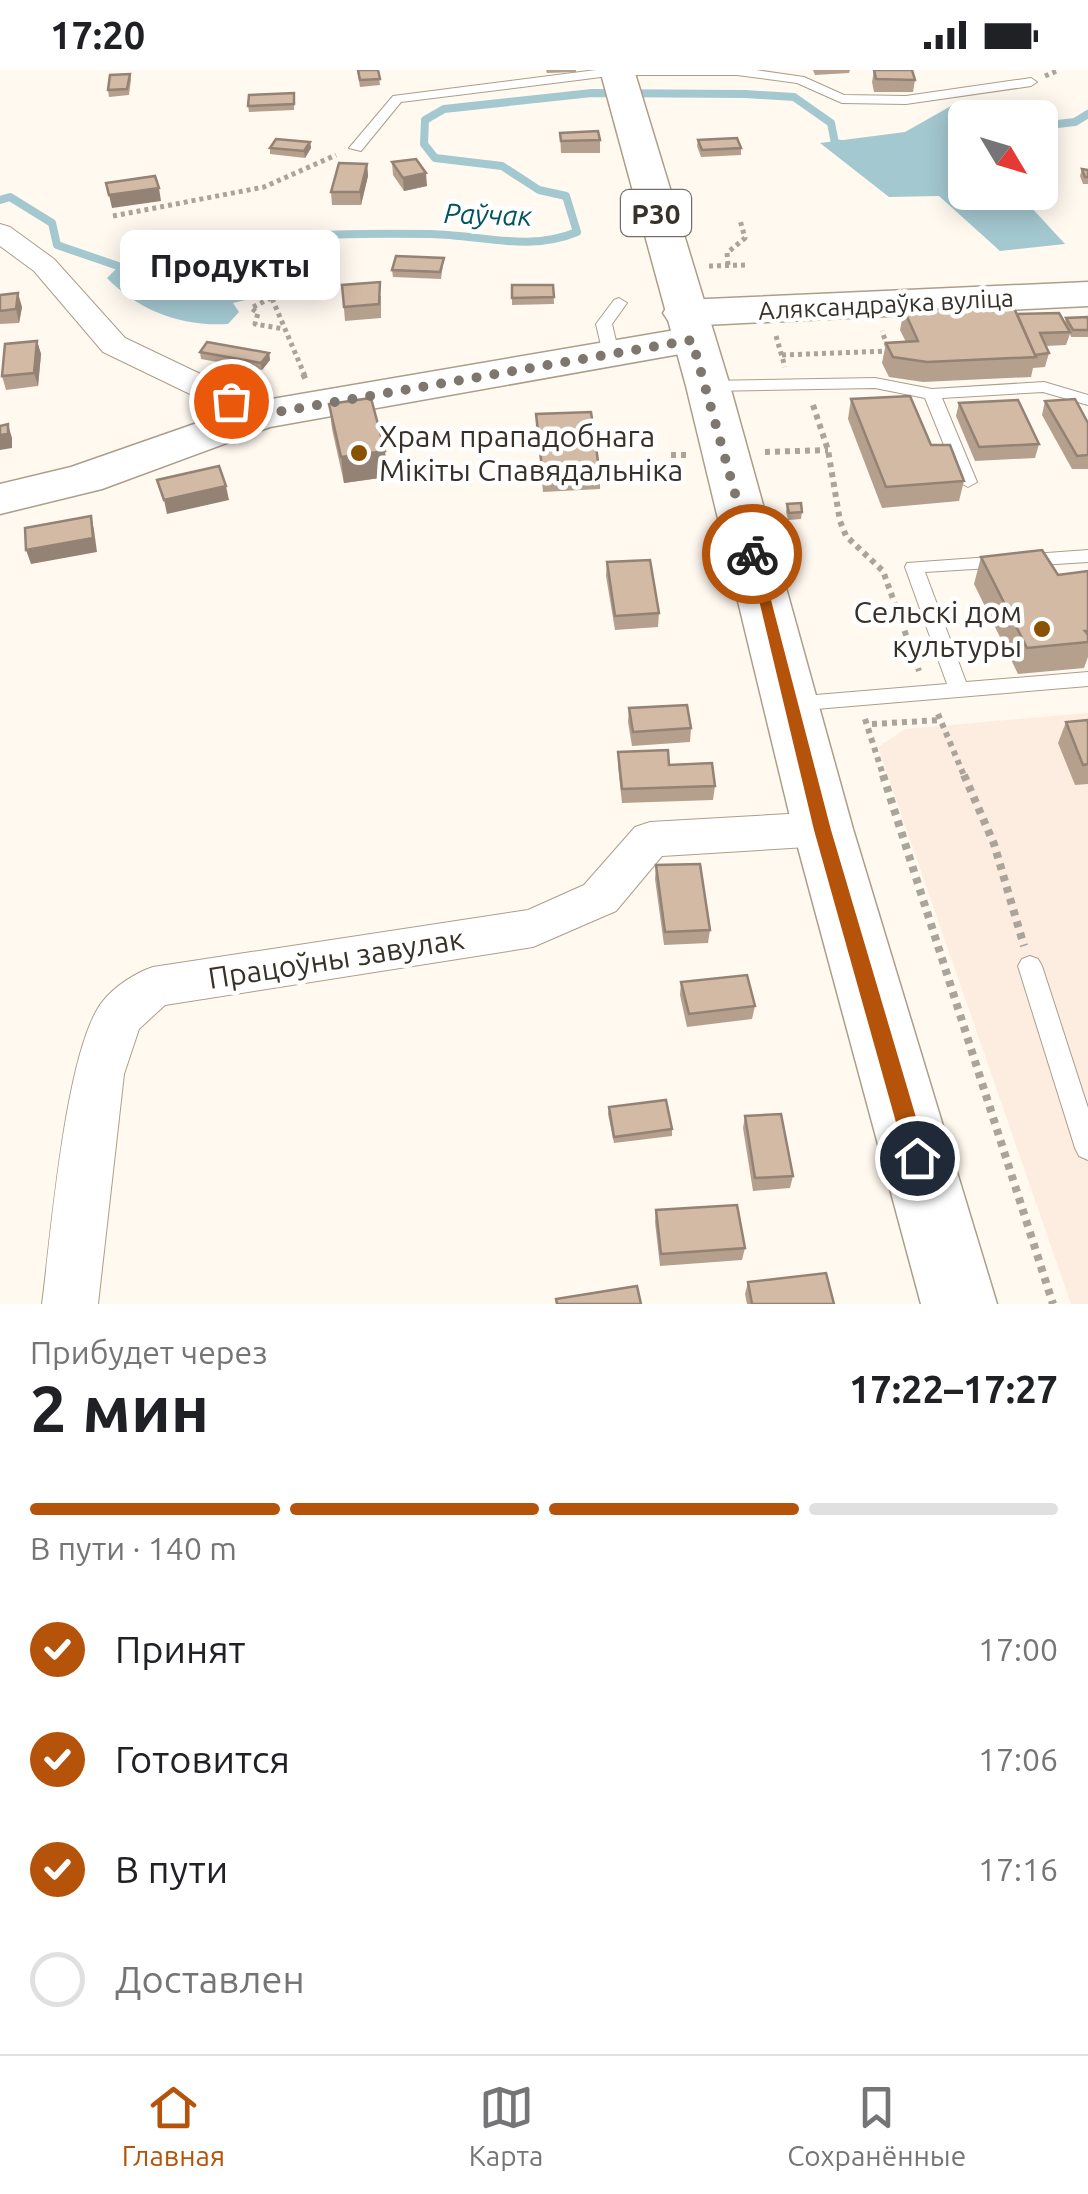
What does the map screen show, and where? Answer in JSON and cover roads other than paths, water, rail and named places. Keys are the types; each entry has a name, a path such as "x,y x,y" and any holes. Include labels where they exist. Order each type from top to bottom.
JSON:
{"main road":[{"name":"Р30","path":"620,84 695,346 822,830 959,1304"},
{"name":"Аляксандраўка вуліца","path":"0,499 85,478 260,415 611,354 695,346 762,309 1088,294"}],"street":[{"path":"0,233 44,265 114,345 260,415"},
{"path":"0,269 44,265"},
{"name":"Працоўны завулак","path":"70,1304 99,1074 119,1017 154,986 532,928 600,898 650,839 822,830"}],"lane":[{"path":"356,148 397,98 620,84 737,71 800,80 842,99 906,100 1030,82"},
{"path":"611,354 604,324 619,303"},
{"path":"695,346 806,384 875,383 932,394 1044,387 1088,400"},
{"path":"932,394 968,482"},
{"path":"959,690 914,567 1088,556"},
{"path":"790,704 1088,680"},
{"path":"1030,966 1088,1148"}],"water":[{"path":"948,108 948,204 939,196 889,197 820,143 905,132"},
{"path":"955,210 1034,210 1065,244 1000,251"},
{"path":"255,238 259,272 265,276 246,300 233,303 239,312 228,324 194,323 162,314 119,289 107,278 123,262","holes":["240,260 244,286 221,297 197,287 194,272"]}],"waterway":[{"name":"Раўчак","path":"245,244 314,236 385,234 523,242 577,232 566,196 539,190 502,166 435,158 424,144 425,120 444,109 592,93 794,97 831,123 835,143 846,145"},
{"name":"Раўчак","path":"1058,124 1075,122 1088,114"},
{"name":"Раўчак","path":"0,200 10,197 52,223 57,245 121,267 130,266"}],"place":[{"name":"Продукты","path":"231,401"},
{"name":"Храм прападобнага Мікіты Спавядальніка","path":"359,453"},
{"name":"Сельскі дом культуры","path":"1042,629"}]}
